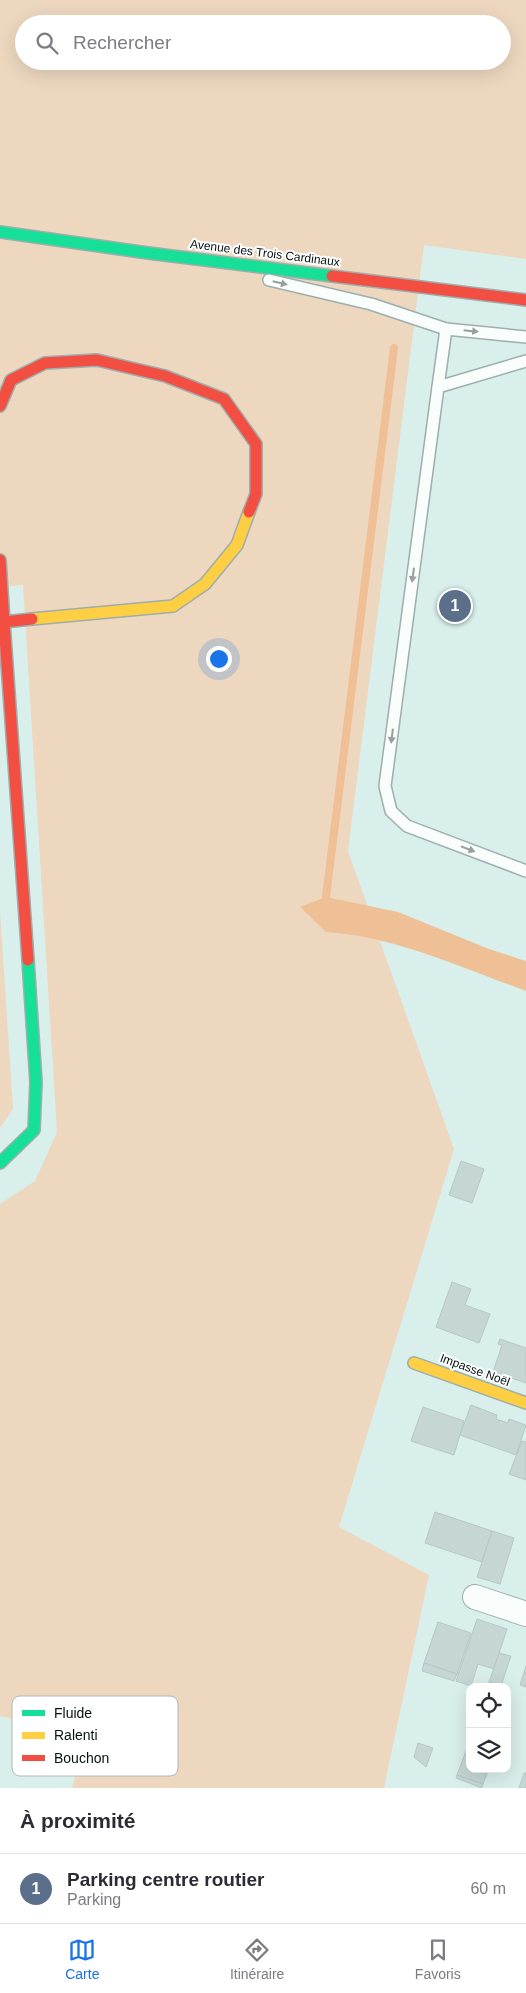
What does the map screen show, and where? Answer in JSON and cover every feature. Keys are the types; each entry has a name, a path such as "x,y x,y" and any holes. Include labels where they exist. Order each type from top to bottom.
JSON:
{"street":[{"name":"Avenue des Trois Cardinaux","path":"0,232 526,300"},
{"path":"0,406 11,380 45,363 97,360 166,376 224,399 256,444 256,494 237,545 205,584 173,606 2,623"},
{"path":"0,560 2,623 36,1082 34,1130 0,1163"},
{"name":"Impasse Noël","path":"414,1363 526,1403"},
{"path":"474,1597 526,1614"}],"lane":[{"path":"148,252 371,304 446,329 526,337"},
{"path":"446,329 385,786 391,811 408,826 526,871"},
{"path":"438,387 526,361"}],"shaded area":[{"path":"0,0 526,0 526,259 424,245 348,851 454,1149 339,1527 429,1575 384,1788 72,1788 75,1776 178,1776 178,1696 12,1696 12,1719 0,1716 0,1204 35,1181 57,1132 23,585 0,587"},
{"path":"326,897 398,912 489,949 526,961 526,991 402,946 351,935 326,932 300,907"},
{"path":"0,910 13,1109 0,1128"}],"building":[{"path":"461,1161 484,1169 472,1203 449,1195"},
{"path":"452,1282 471,1289 465,1305 490,1314 479,1343 436,1327"},
{"path":"500,1339 526,1348 526,1383 493,1372 502,1345 498,1344"},
{"path":"471,1405 497,1415 496,1419 508,1423 509,1419 526,1425 516,1455 460,1435"},
{"path":"423,1407 464,1421 454,1455 411,1441"},
{"path":"522,1441 526,1442 526,1480 509,1474"},
{"path":"435,1512 492,1531 482,1562 425,1543"},
{"path":"492,1531 514,1538 500,1584 477,1577"},
{"path":"477,1619 507,1629 494,1669 478,1664 472,1683 466,1684 456,1681"},
{"path":"438,1622 471,1633 457,1674 424,1663"},
{"path":"499,1653 511,1656 502,1683 489,1682"},
{"path":"424,1663 457,1674 454,1681 422,1671"},
{"path":"526,1666 526,1687 520,1685"},
{"path":"418,1743 433,1748 426,1767 414,1757"},
{"path":"466,1751 466,1773 487,1773 483,1784 457,1775"},
{"path":"524,1773 526,1773 526,1788 519,1788"},
{"path":"457,1775 483,1784 482,1788 456,1778"}],"waterway":[{"path":"326,897 394,348"}],"traffic: fast":[{"path":"0,232 332,276"},
{"path":"0,1163 34,1130 36,1082 28,960"}],"traffic: slow":[{"path":"32,619 173,606 205,584 237,545 249,512"},
{"path":"414,1363 526,1403"}],"traffic: jam":[{"path":"332,276 526,300"},
{"path":"0,406 11,380 45,363 97,360 165,376 224,399 256,444 256,494 249,512"},
{"path":"0,560 4,622 32,619"},
{"path":"0,623 4,622 28,960"}],"place":[{"name":"Parking centre routier","path":"455,606"}]}
